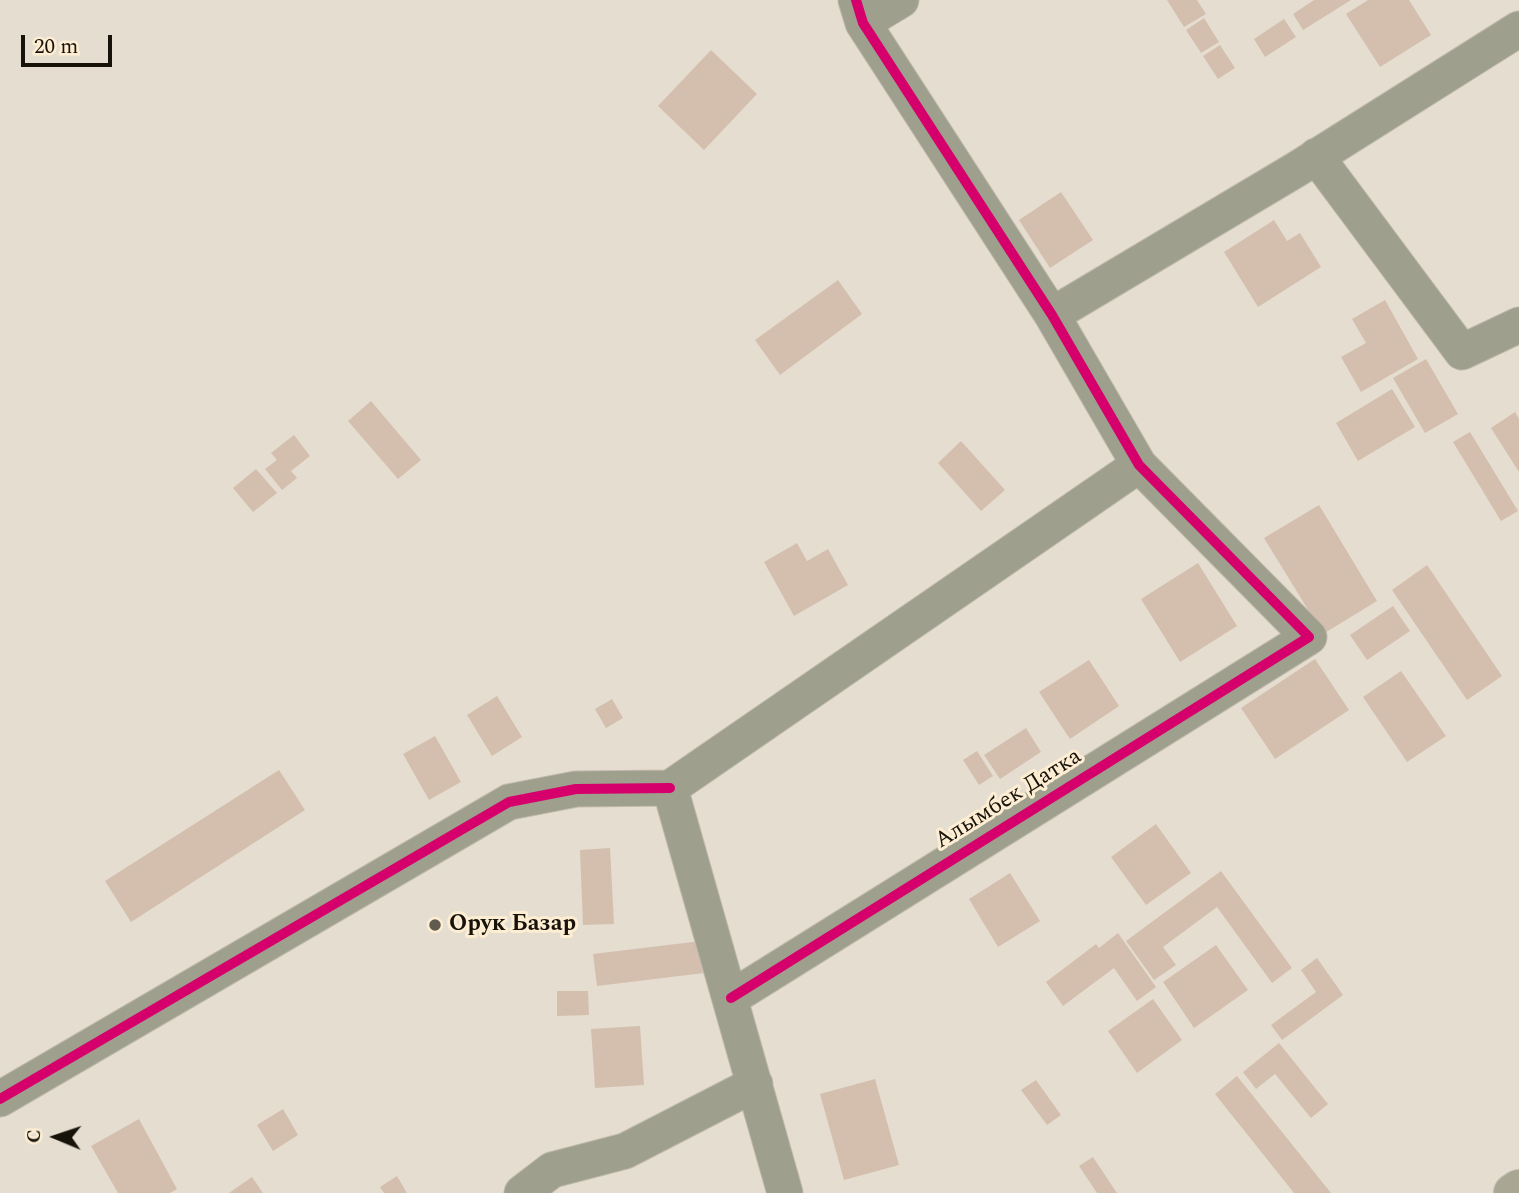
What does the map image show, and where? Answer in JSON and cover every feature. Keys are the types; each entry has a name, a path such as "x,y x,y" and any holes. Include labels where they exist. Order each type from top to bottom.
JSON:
{"street":[{"path":"0,1099 509,802 576,789 670,788 1139,465 1052,314 860,11 901,0"},
{"path":"1052,314 1316,156 1519,29"},
{"path":"1316,156 1462,352 1519,325"},
{"name":"Алымбек Датка","path":"731,998 1310,638 1139,465"},
{"path":"670,788 785,1193"},
{"path":"522,1193 552,1170 625,1151 755,1084"},
{"path":"1513,1193 1519,1189"}],"building":[{"path":"1167,0 1197,0 1206,14 1184,27"},
{"path":"1314,0 1351,0 1303,30 1293,14"},
{"path":"1368,0 1409,0 1431,35 1380,67 1346,14"},
{"path":"1204,18 1219,42 1201,53 1186,30"},
{"path":"1284,19 1296,37 1265,57 1254,39"},
{"path":"1220,45 1235,68 1218,79 1203,56"},
{"path":"711,50 757,94 704,150 658,106"},
{"path":"1061,192 1093,240 1050,268 1019,220"},
{"path":"1274,220 1287,241 1300,233 1321,267 1258,307 1224,252"},
{"path":"838,280 862,314 780,375 755,340"},
{"path":"1385,300 1418,359 1361,392 1341,357 1366,343 1352,319"},
{"path":"1426,359 1458,414 1425,433 1393,378"},
{"path":"1392,389 1415,427 1358,461 1336,423"},
{"path":"371,401 421,460 398,479 348,421"},
{"path":"1515,412 1519,419 1519,472 1491,428"},
{"path":"1470,432 1518,511 1501,521 1453,442"},
{"path":"294,435 310,456 291,471 297,478 282,490 265,469 277,460 271,453"},
{"path":"961,441 1005,490 981,511 938,463"},
{"path":"256,469 277,493 253,512 233,488"},
{"path":"1319,505 1377,601 1323,634 1264,538"},
{"path":"797,543 807,561 828,549 848,585 794,616 764,562"},
{"path":"1198,563 1237,626 1180,662 1141,599"},
{"path":"1427,565 1502,676 1467,700 1392,590"},
{"path":"1393,606 1410,631 1367,660 1350,635"},
{"path":"1315,659 1349,710 1275,759 1241,708"},
{"path":"1089,660 1119,706 1070,739 1039,692"},
{"path":"1401,671 1446,736 1407,762 1363,697"},
{"path":"497,696 522,737 492,756 467,715"},
{"path":"612,699 623,718 606,728 595,709"},
{"path":"1026,728 1041,752 1000,779 984,755"},
{"path":"435,736 461,782 429,800 403,754"},
{"path":"977,751 993,776 979,785 963,760"},
{"path":"279,770 305,810 131,922 105,881"},
{"path":"1156,824 1191,873 1146,905 1111,857"},
{"path":"610,848 614,924 583,925 580,850"},
{"path":"1221,871 1292,968 1272,983 1217,907 1163,947 1176,965 1154,980 1126,941"},
{"path":"1010,873 1040,921 998,947 969,899"},
{"path":"1118,933 1156,987 1137,1001 1114,968 1063,1006 1046,982 1096,944 1099,948"},
{"path":"701,941 704,973 597,986 593,954"},
{"path":"1216,945 1248,990 1194,1028 1163,982"},
{"path":"1317,958 1343,995 1282,1040 1271,1025 1316,992 1301,970"},
{"path":"557,991 588,991 589,1015 557,1016"},
{"path":"1153,999 1182,1040 1137,1073 1108,1031"},
{"path":"640,1026 644,1085 595,1088 591,1029"},
{"path":"1279,1043 1328,1104 1311,1118 1275,1074 1256,1089 1243,1072"},
{"path":"1237,1076 1331,1193 1294,1193 1215,1094"},
{"path":"875,1079 899,1165 844,1180 820,1094"},
{"path":"1036,1080 1061,1115 1047,1125 1021,1090"},
{"path":"283,1109 298,1135 273,1151 257,1125"},
{"path":"139,1119 177,1189 170,1193 118,1193 91,1146"},
{"path":"1093,1157 1117,1193 1097,1193 1079,1166"},
{"path":"397,1176 407,1193 384,1193 380,1187"},
{"path":"252,1177 263,1193 229,1193"}],"cycle path":[{"path":"731,998 1309,637 1139,465 1052,315 863,23 856,0"},
{"path":"0,1099 509,802 576,789 670,788"}],"place":[{"name":"Орук Базар","path":"435,925"}]}
